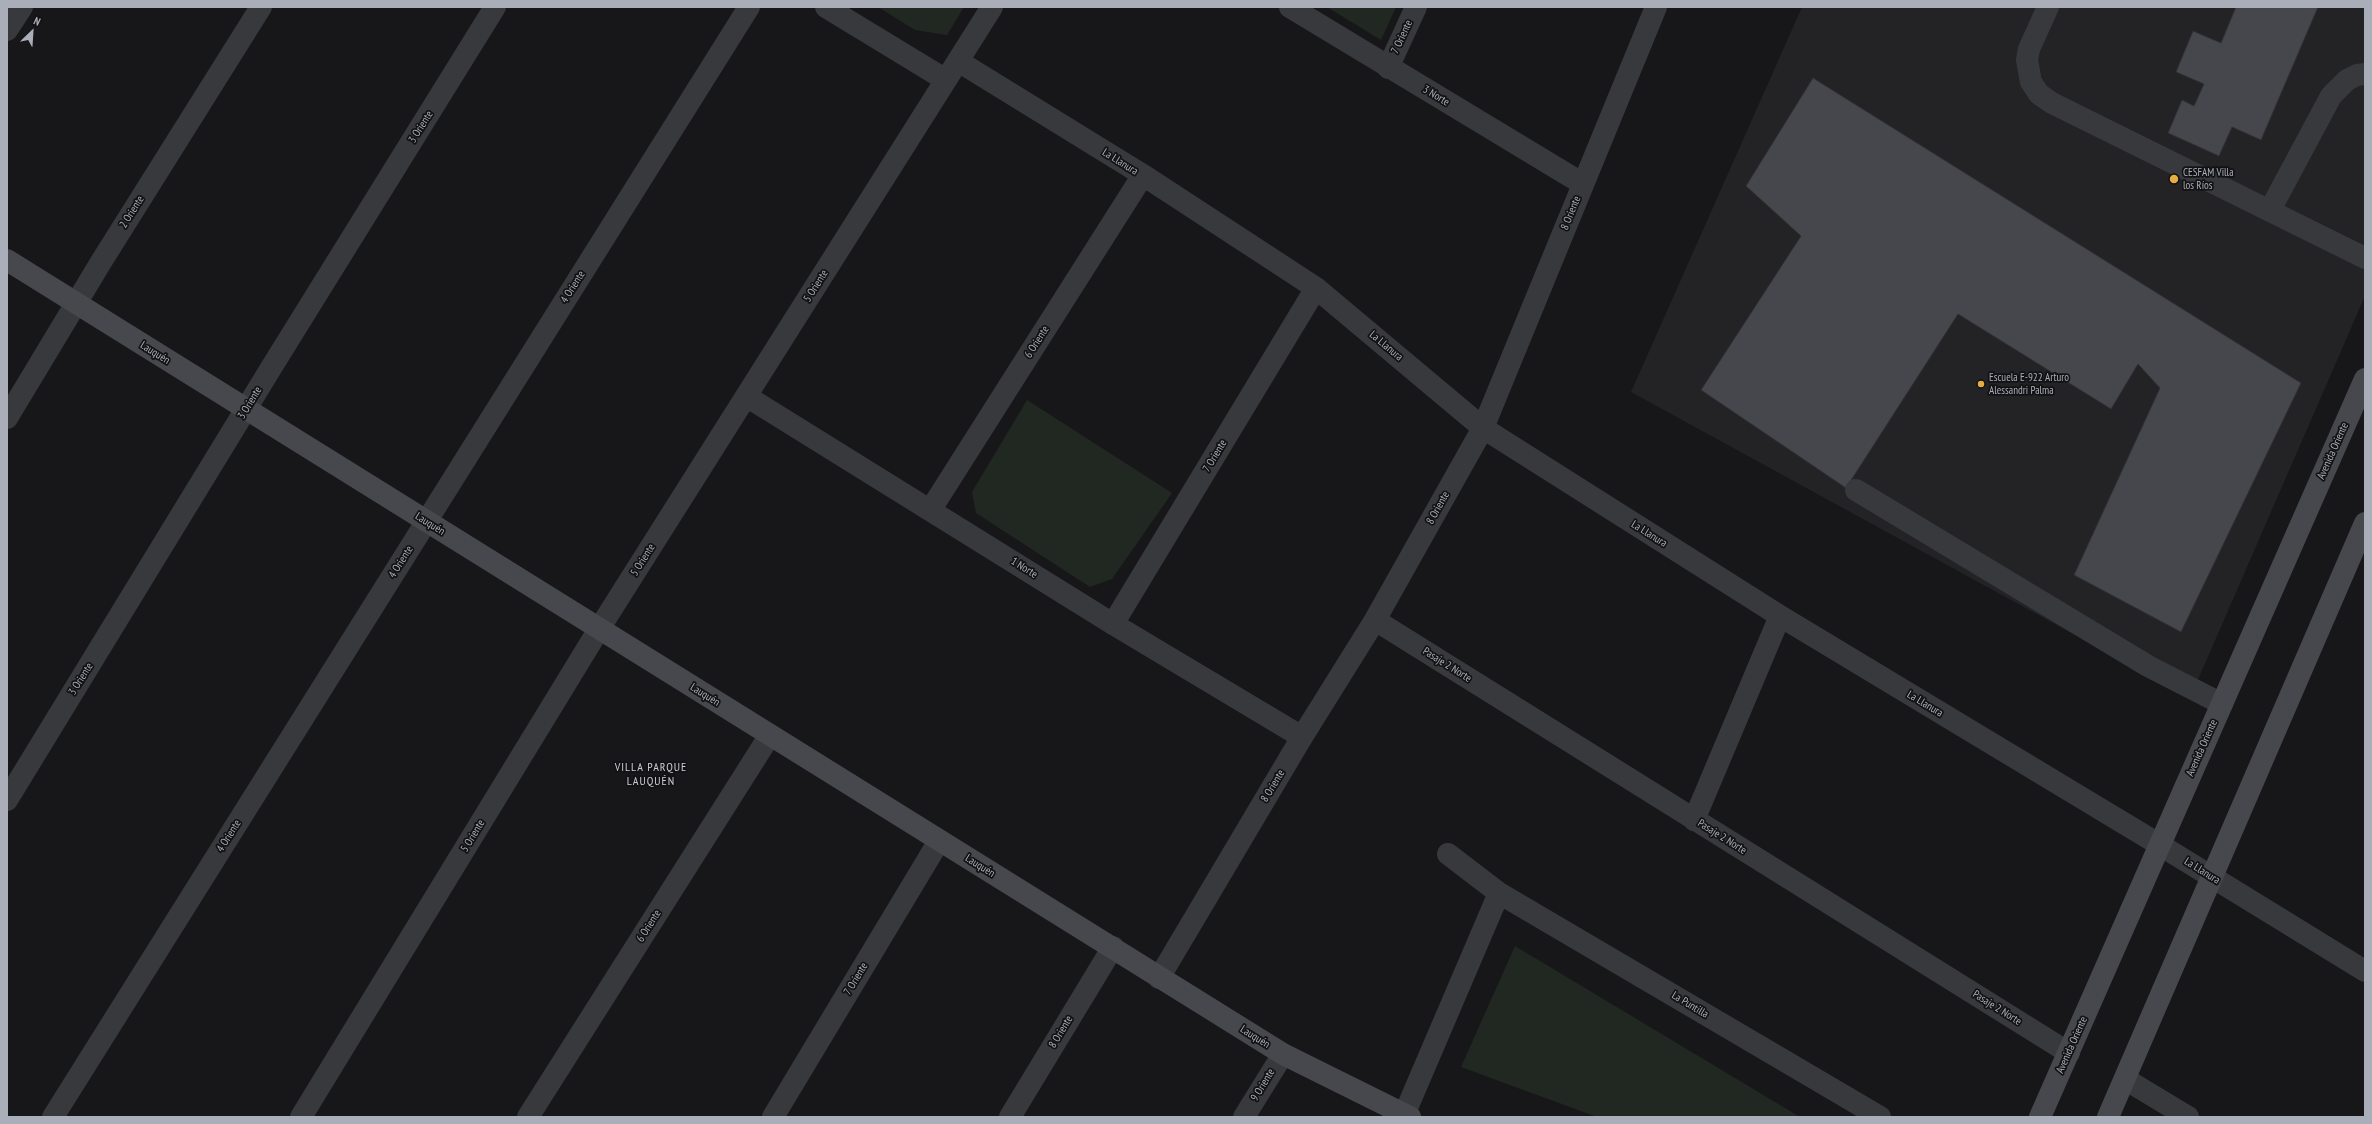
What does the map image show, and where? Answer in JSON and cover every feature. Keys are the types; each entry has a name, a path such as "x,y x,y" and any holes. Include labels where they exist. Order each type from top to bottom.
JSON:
{"street":[{"path":"7,30 22,7"},
{"name":"2 Oriente","path":"7,418 100,262 261,7"},
{"name":"3 Oriente","path":"7,800 496,7"},
{"name":"4 Oriente","path":"53,1117 749,7"},
{"path":"826,7 946,80"},
{"name":"5 Oriente","path":"301,1117 599,629 992,7"},
{"name":"3 Norte","path":"1290,7 1388,68 1583,184"},
{"name":"7 Oriente","path":"1388,68 1416,7"},
{"name":"8 Oriente","path":"1159,978 1302,738 1375,620 1483,428 1656,7"},
{"path":"2048,7 2029,49 2027,60 2031,82 2039,94 2052,103 2365,258"},
{"name":"La Llanura","path":"958,61 1143,175 1316,288 1483,428 1780,616 2160,845 2365,971"},
{"path":"2270,210 2331,96 2347,80 2357,75 2365,74"},
{"name":"6 Oriente","path":"931,509 1143,175"},
{"name":"Lauquén","path":"7,260 1283,1054 1407,1116"},
{"name":"7 Oriente","path":"1113,624 1316,288"},
{"name":"Avenida Oriente","path":"2040,1117 2365,379"},
{"name":"1 Norte","path":"746,396 931,509 1113,624 1302,738"},
{"path":"1856,490 2148,666 2222,704"},
{"path":"2108,1117 2365,523"},
{"path":"1694,820 1780,616"},
{"name":"Pasaje 2 Norte","path":"1375,620 2069,1053"},
{"name":"6 Oriente","path":"528,1117 770,735"},
{"name":"7 Oriente","path":"772,1117 939,841"},
{"name":"La Puntilla","path":"1448,854 1500,893 1880,1117"},
{"path":"1407,1116 1500,893"},
{"name":"8 Oriente","path":"1010,1117 1113,947"},
{"name":"9 Oriente","path":"1244,1117 1283,1054"},
{"path":"2125,1079 2188,1117"}],"shaded area":[{"path":"878,7 964,7 947,35 915,30"},
{"path":"1327,7 1396,7 1381,40"},
{"name":"Escuela E-922 Arturo Alessandri Palma","path":"1802,7 2365,7 2365,296 2190,698 1631,392"},
{"path":"1027,400 1172,493 1112,579 1090,587 976,513 972,492"},
{"path":"1515,946 1800,1117 1597,1117 1461,1067"}],"building":[{"path":"2236,7 2318,7 2261,140 2232,127 2219,156 2168,133 2182,100 2194,106 2204,84 2176,72 2193,31 2221,43"},
{"path":"1813,78 2301,383 2181,632 2074,575 2160,388 2138,364 2111,409 1958,314 1846,488 1701,390 1801,236 1746,186"}],"place":[{"name":"CESFAM Villa los Ríos","path":"2174,179"},
{"name":"Escuela E-922 Arturo Alessandri Palma","path":"1981,384"}],"district":[{"name":"VILLA PARQUE LAUQUÉN","path":"651,775"}]}
